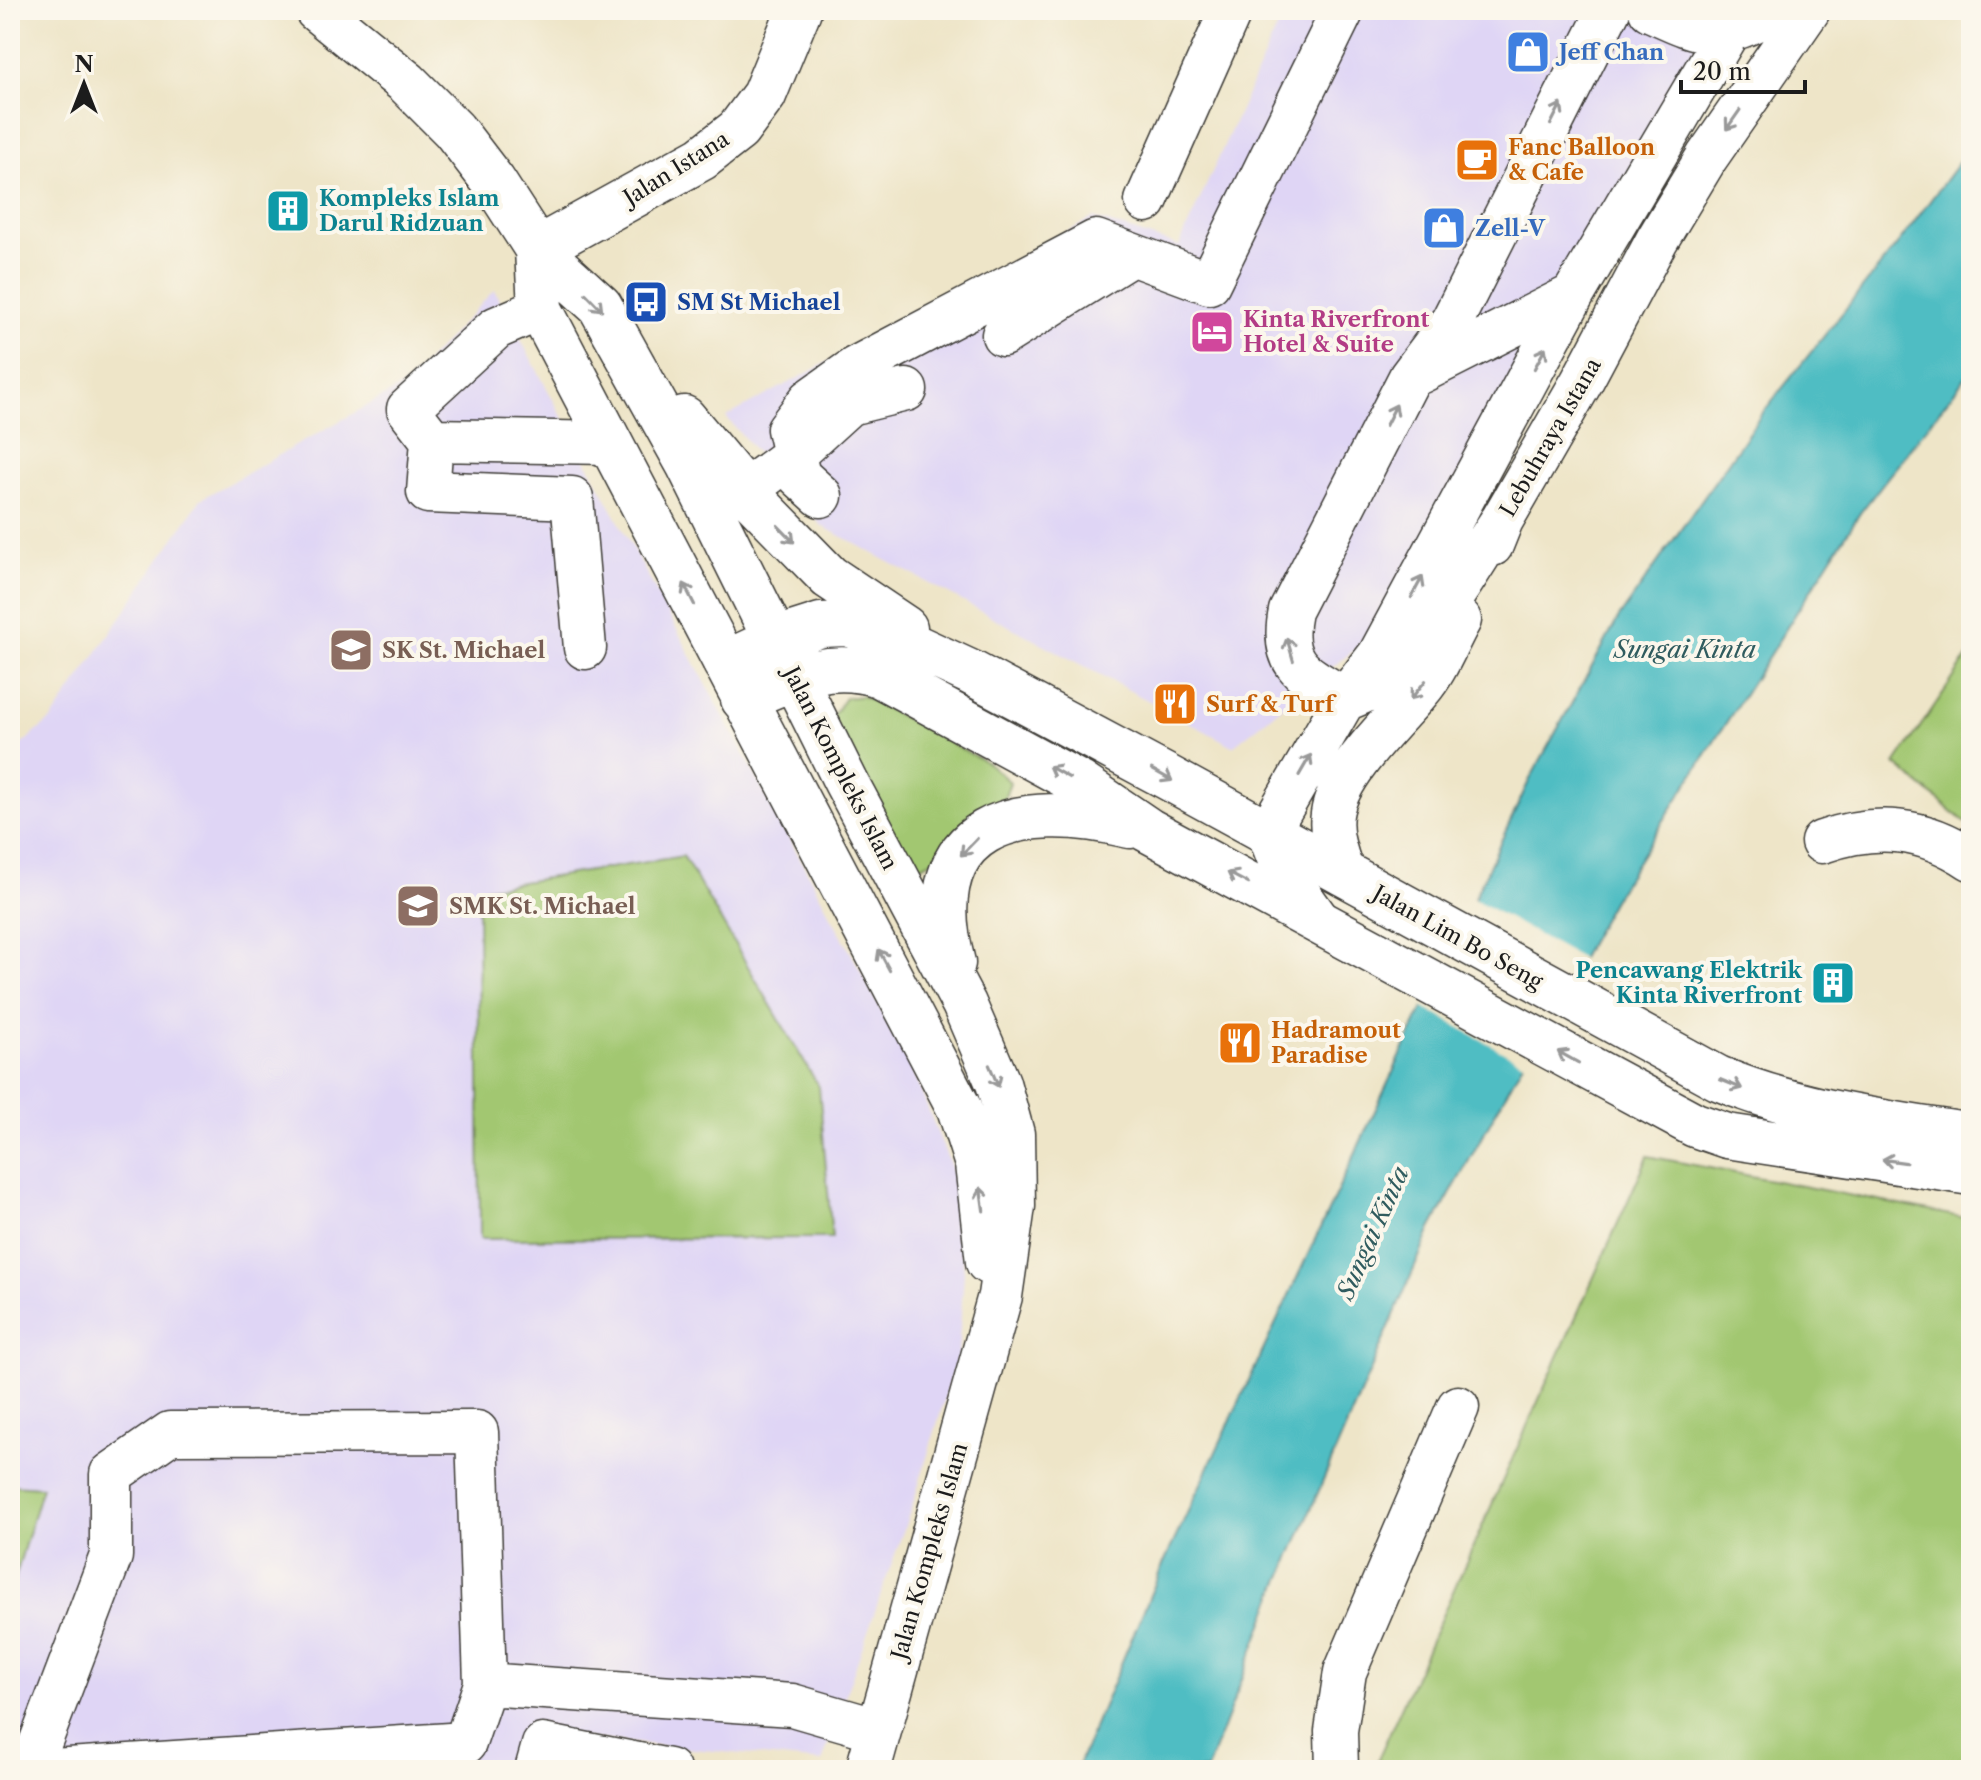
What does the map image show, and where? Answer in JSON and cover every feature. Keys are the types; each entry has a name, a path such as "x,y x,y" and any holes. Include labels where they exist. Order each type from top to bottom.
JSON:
{"main road":[{"name":"Jalan Kompleks Islam","path":"317,10 377,56 454,130 493,181 537,249 600,306 625,348 786,658 846,782 964,1004 998,1083 1012,1134 1013,1206 1000,1296 873,1750"},
{"name":"Jalan Istana","path":"537,249 702,158 738,130 764,95 799,10"},
{"name":"Jalan Kompleks Islam","path":"537,249 540,309 959,1108 977,1164 983,1207 991,1333"},
{"path":"625,348 745,491 829,577 970,672"},
{"path":"786,658 803,629 845,624 890,635 970,672"},
{"path":"734,681 786,658 835,668 857,668 879,675 1079,783 1148,830 1695,1125 1727,1136 1971,1173"},
{"name":"Jalan Lim Bo Seng","path":"970,672 1718,1078 1766,1098 1810,1110 1971,1136"},
{"path":"964,1004 947,942 945,908 950,875 965,847 989,830 1018,817 1047,814 1087,816 1148,830"}],"street":[{"path":"1146,201 1231,10"},
{"path":"821,496 799,476 788,429 810,400 855,368 1096,241 1209,283 1343,10"},
{"path":"1502,520 1419,640 1375,687 1362,695 1345,699 1301,673 1288,654 1288,621 1410,377 1452,321 1609,10"},
{"path":"1650,10 1698,32 1734,22 1745,28 1773,10"},
{"name":"Lebuhraya Istana","path":"1350,878 1332,835 1332,812 1340,793 1375,739 1422,688 1463,615 1502,520 1707,157 1809,10"},
{"name":"Lebuhraya Istana","path":"1268,832 1345,699 1379,655 1573,295 1734,22"},
{"path":"1003,335 1131,255"},
{"path":"1410,377 1573,295"},
{"path":"540,309 496,328 408,409 432,440 428,492 572,498 585,648"},
{"path":"745,491 792,456 849,404 906,390"},
{"path":"432,440 611,443"},
{"path":"1822,842 1853,831 1884,828 1919,833 1951,846 1971,859"},
{"path":"1268,832 1283,871 1325,925"},
{"path":"1337,1770 1336,1731 1345,1672 1458,1407"},
{"path":"30,1770 111,1556 111,1474 170,1433 477,1432 485,1684 465,1743 53,1770"},
{"path":"485,1684 792,1705 873,1750"},
{"path":"536,1770 543,1745 669,1770"}],"shaded area":[{"name":"Kinta Riverfront Hotel & Suite","path":"1285,10 1718,10 1373,635 1233,746 822,526 726,417 1093,218 1179,246"},
{"name":"SMK St. Michael","path":"494,290 908,1059 956,1179 964,1273 958,1355 914,1500 822,1762 527,1732 512,1770 10,1770 10,754 52,719 201,499 406,384"}],"green space":[{"path":"1971,652 1971,827 1895,764"},
{"path":"863,696 988,763 1010,782 1004,800 967,819 934,860 917,868 906,864 832,717 845,698"},
{"path":"683,856 819,1087 832,1238 480,1239 478,889"},
{"path":"1648,1156 1971,1219 1971,1770 1373,1770"},
{"path":"10,1485 42,1487 10,1595"}],"water":[{"name":"Sungai Kinta","path":"1971,146 1971,370 1860,513 1613,900 1431,1229 1275,1593 1207,1770 1076,1770 1162,1567 1529,781 1618,619 1764,411 1900,241"}],"pier":[{"path":"1470,897 1584,960 1527,1065 1420,1006"}],"place":[{"name":"Jeff Chan","path":"1528,52"},
{"name":"Fanc Balloon & Cafe","path":"1477,160"},
{"name":"Kompleks Islam Darul Ridzuan","path":"288,211"},
{"name":"Zell-V","path":"1444,228"},
{"name":"SM St Michael","path":"646,302"},
{"name":"Kinta Riverfront Hotel & Suite","path":"1212,332"},
{"name":"SK St. Michael","path":"351,650"},
{"name":"Surf & Turf","path":"1175,704"},
{"name":"SMK St. Michael","path":"418,906"},
{"name":"Pencawang Elektrik Kinta Riverfront","path":"1833,983"},
{"name":"Hadramout Paradise","path":"1240,1043"}]}
